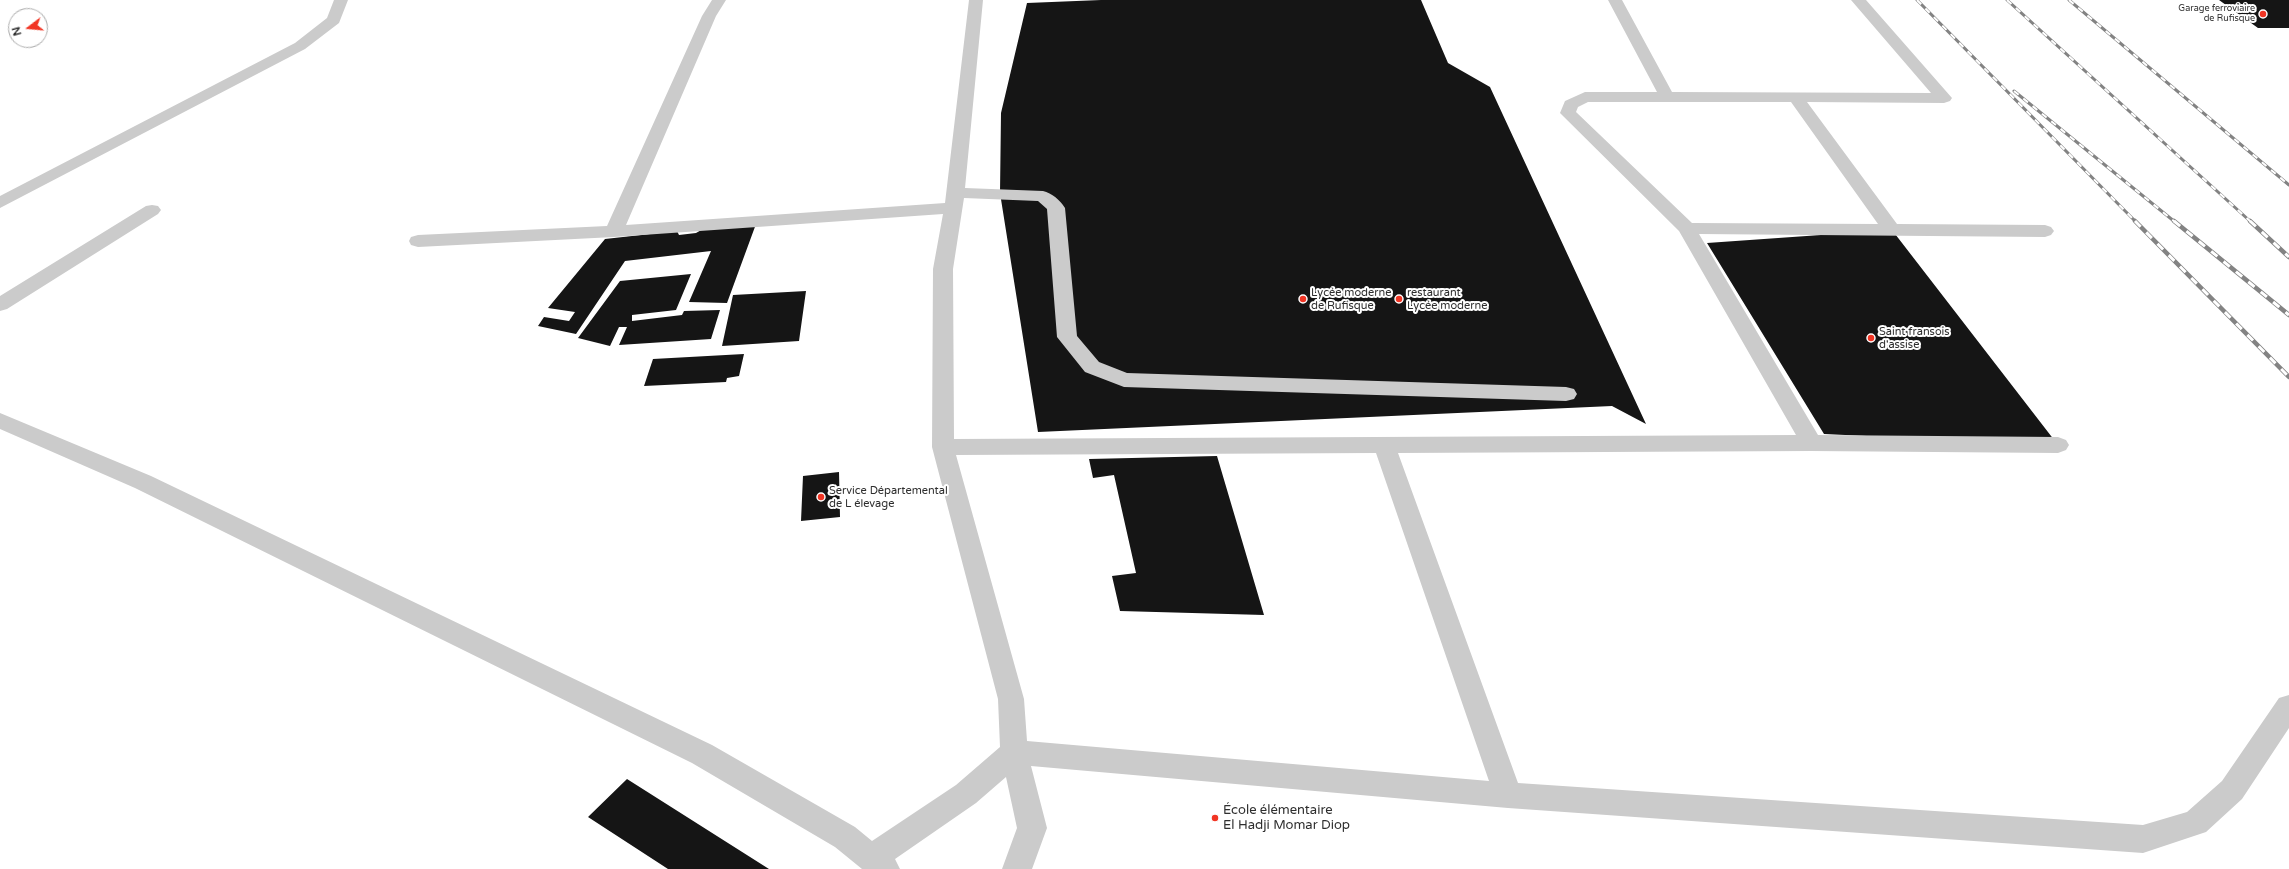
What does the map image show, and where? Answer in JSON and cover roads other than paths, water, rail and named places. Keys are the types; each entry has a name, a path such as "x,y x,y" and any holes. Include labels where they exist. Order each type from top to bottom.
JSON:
{"street":[{"path":"0,203 300,46 334,20 341,0"},
{"path":"614,231 709,16 719,0"},
{"path":"976,0 954,201 943,269 943,447 1011,699 1014,752 1032,828 1017,869"},
{"path":"1615,0 1667,97"},
{"path":"1810,443 1687,228 1568,113 1571,104 1586,97 1944,98 1858,0"},
{"path":"1795,97 1892,230"},
{"path":"418,241 614,231 954,201 1000,193 1043,196 1056,208 1067,336 1092,368 1124,380 1566,394"},
{"path":"0,306 152,210"},
{"path":"1687,228 2045,231"},
{"path":"0,420 143,482 702,754 845,837 878,863 966,794 1014,752 1508,795 2143,839 2196,823 2232,790 2289,706"},
{"path":"943,447 1810,443 2058,446"},
{"path":"1384,445 1508,795"}],"railway":[{"path":"1917,0 2136,222"},
{"path":"2007,0 2251,222"},
{"path":"2069,0 2289,185"},
{"path":"2014,91 2175,222"},
{"path":"2135,221 2289,377"},
{"path":"2174,221 2289,315"},
{"path":"2250,221 2289,257"}],"place":[{"name":"Garage ferroviaire de Rufisque","path":"2263,14"},
{"name":"Lycée moderne de Rufisque","path":"1303,299"},
{"name":"restaurant Lycée moderne","path":"1399,299"},
{"name":"Saint fransois d'assise","path":"1871,338"},
{"name":"Service Départemental de L élevage","path":"821,497"},
{"name":"École élémentaire El Hadji Momar Diop","path":"1215,818"}]}
